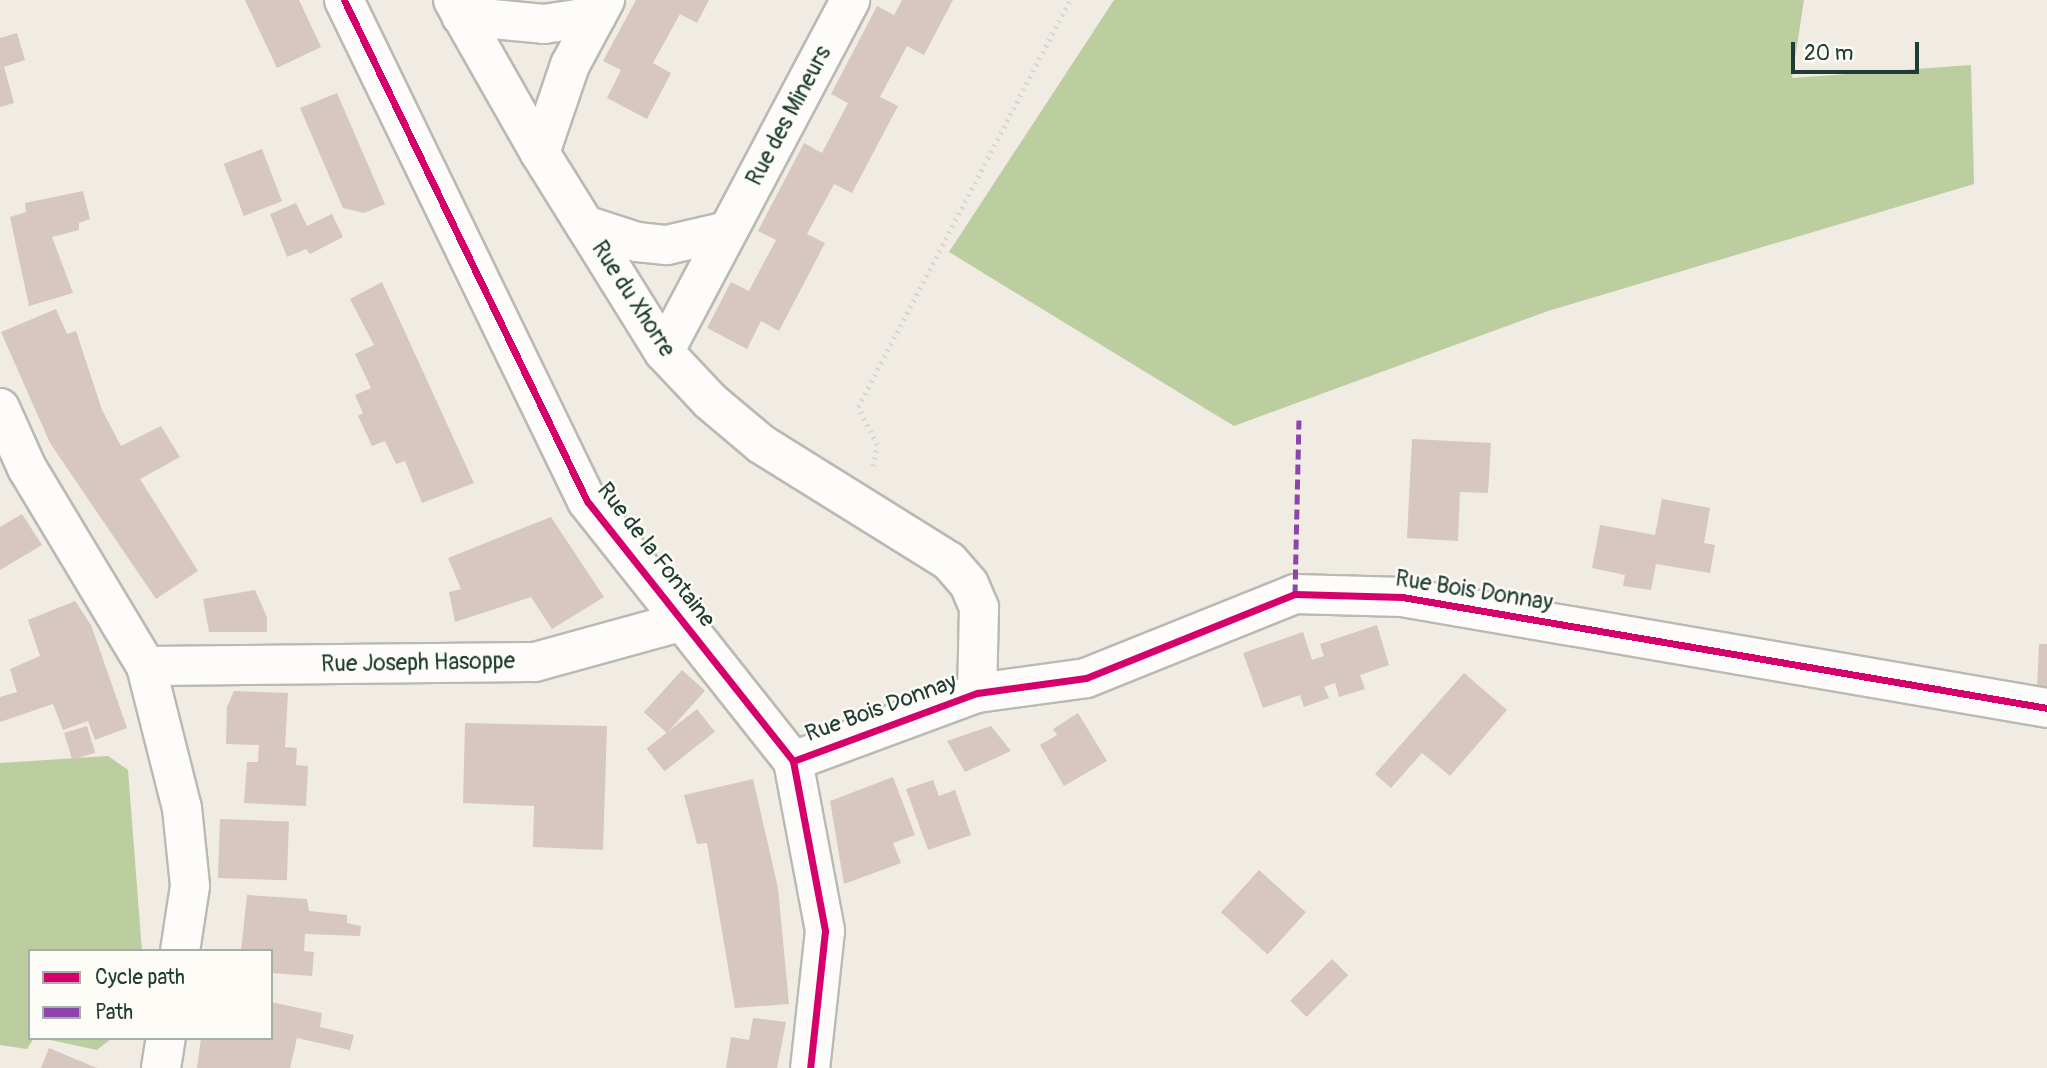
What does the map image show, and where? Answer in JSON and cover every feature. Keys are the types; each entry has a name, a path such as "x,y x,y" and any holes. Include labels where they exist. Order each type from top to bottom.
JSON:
{"street":[{"name":"Rue de la Fontaine","path":"344,0 587,501 793,761 825,931 810,1068"},
{"name":"Rue des Mineurs","path":"664,352 850,0"},
{"path":"457,8 544,24 601,8"},
{"name":"Rue du Xhorre","path":"457,8 540,153 664,352 710,401 761,444 950,561 970,584 979,608 977,693"},
{"path":"540,153 558,93 601,8"},
{"path":"585,225 637,242 667,244 727,231"},
{"path":"0,408 27,468 146,666 182,808 190,886 180,949"},
{"name":"Rue Bois Donnay","path":"793,761 977,693 1076,681 1295,594 1402,597 2047,708"},
{"name":"Rue Joseph Hasoppe","path":"146,666 535,662 684,621"},
{"path":"161,1068 166,1040"}],"path":[{"path":"851,501 875,463 877,445 858,407 1070,0"}],"green space":[{"path":"1114,0 1804,0 1792,78 1971,65 1974,184 1548,311 1234,426 949,252"},
{"path":"108,756 128,770 142,949 28,949 28,1040 33,1040 27,1049 0,1045 0,763"},
{"path":"50,1040 110,1040 97,1050"}],"building":[{"path":"245,0 299,0 321,47 277,68"},
{"path":"636,0 709,0 697,23 680,14 653,63 671,73 647,119 607,98 621,70 603,61"},
{"path":"902,0 953,0 924,55 907,46 880,97 898,106 852,193 834,184 807,234 825,243 779,331 761,321 747,349 707,328 731,282 749,291 776,240 758,231 804,143 822,153 848,103 831,94 877,6 894,15"},
{"path":"17,33 25,60 4,67 14,103 0,107 0,38"},
{"path":"337,93 385,204 364,213 343,208 300,108"},
{"path":"262,149 282,201 244,216 224,164"},
{"path":"83,191 90,219 79,223 79,230 52,237 73,293 29,306 10,217 26,212 25,203"},
{"path":"296,203 307,226 332,214 343,237 310,254 306,249 287,257 270,214"},
{"path":"382,282 474,483 422,503 405,461 396,464 385,441 372,446 358,416 363,413 355,395 371,388 355,354 374,345 350,299"},
{"path":"56,309 67,334 76,331 102,410 121,446 161,426 180,457 140,479 198,571 156,599 50,443 1,332"},
{"path":"1412,439 1491,443 1488,493 1460,492 1458,541 1407,538"},
{"path":"1662,499 1710,508 1704,543 1715,545 1710,573 1656,564 1651,590 1623,586 1625,575 1592,568 1600,525 1655,535"},
{"path":"22,514 42,545 0,570 0,527"},
{"path":"551,517 604,597 552,629 531,597 455,622 449,592 461,589 448,558"},
{"path":"255,590 267,617 267,632 209,632 203,599"},
{"path":"75,601 91,625 127,728 95,740 88,721 63,730 53,704 0,722 0,697 17,692 10,669 40,656 28,620"},
{"path":"1377,625 1389,665 1360,675 1365,689 1339,697 1335,683 1324,687 1329,698 1304,707 1300,695 1263,708 1243,653 1303,632 1312,660 1324,656 1320,644"},
{"path":"2039,644 2047,644 2047,688 2037,688"},
{"path":"682,670 705,691 667,733 644,712"},
{"path":"1464,673 1507,710 1450,776 1422,753 1391,788 1375,774"},
{"path":"234,691 288,693 285,747 297,748 296,765 308,766 306,806 244,803 247,762 258,762 259,745 226,744 227,707"},
{"path":"697,709 715,732 664,771 647,748"},
{"path":"1078,713 1107,761 1064,786 1040,745 1057,735 1053,729"},
{"path":"465,723 607,726 603,850 533,847 534,806 463,803"},
{"path":"87,726 95,753 72,760 64,733"},
{"path":"991,726 1011,751 965,772 947,741"},
{"path":"893,777 915,835 893,843 901,863 844,884 830,801"},
{"path":"753,779 778,888 789,1004 735,1008 707,843 697,844 684,795"},
{"path":"933,780 939,796 955,790 971,835 928,850 906,789"},
{"path":"220,819 289,821 287,880 218,878"},
{"path":"1259,870 1306,912 1268,955 1221,912"},
{"path":"247,895 307,899 309,911 347,915 347,923 361,926 360,936 305,934 304,951 314,952 312,976 273,973 273,949 241,949"},
{"path":"1332,959 1348,975 1307,1017 1290,1001"},
{"path":"273,1002 322,1013 320,1027 354,1035 350,1050 297,1038 290,1068 197,1068 201,1040 273,1040"},
{"path":"753,1018 786,1022 777,1068 726,1068 731,1037 749,1040"},
{"path":"49,1048 97,1068 41,1068"}],"marked path":[{"path":"1295,594 1299,420"}],"cycle path":[{"path":"344,0 587,501 793,761 825,931 810,1068"},
{"path":"793,761 977,693 1086,678 1295,594 1402,597 2047,708"}]}
